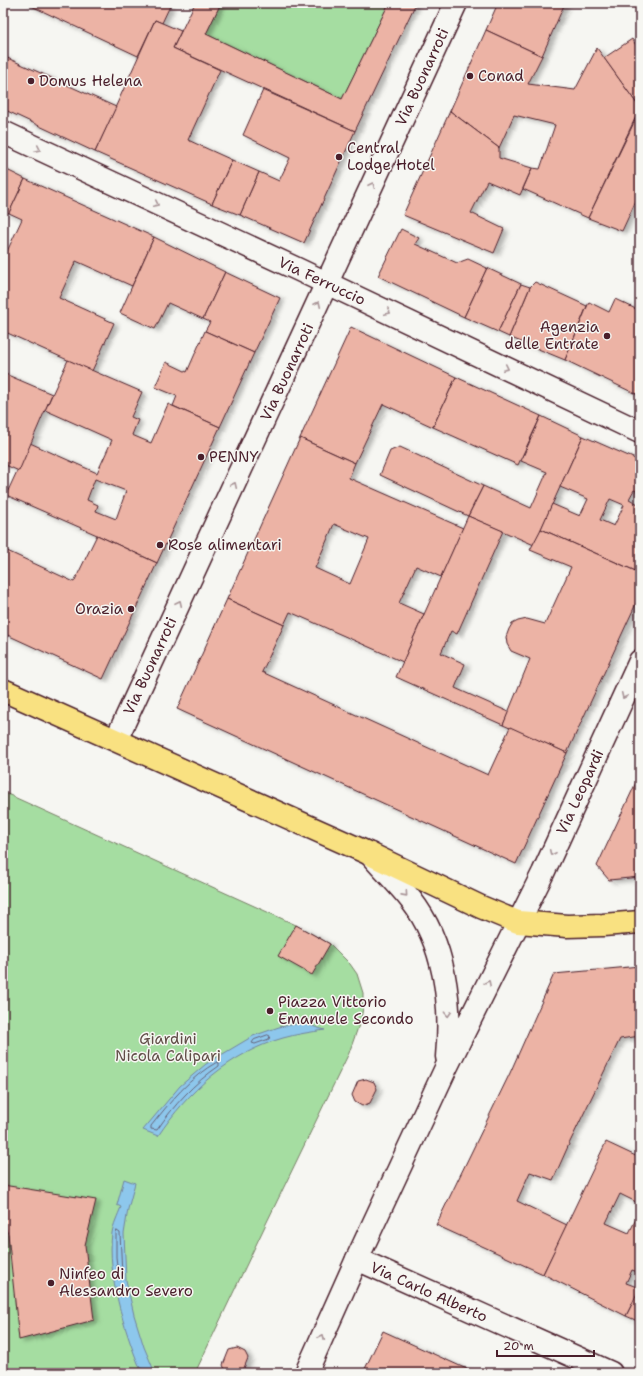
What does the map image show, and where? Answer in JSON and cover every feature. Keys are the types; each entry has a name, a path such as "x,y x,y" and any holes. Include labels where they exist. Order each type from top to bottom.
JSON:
{"main road":[{"path":"3,690 370,854 480,907 518,922 572,926 640,922"}],"street":[{"name":"Via Buonarroti","path":"116,740 328,284 456,3"},
{"name":"Via Ferruccio","path":"3,132 640,432"},
{"name":"Via Leopardi","path":"518,922 543,873 640,661"},
{"path":"370,854 410,899 432,934 441,964 447,1001 448,1035 446,1068"},
{"path":"306,1373 446,1068 518,922"},
{"name":"Via Carlo Alberto","path":"357,1260 610,1373"}],"green space":[{"path":"221,3 296,3 298,6 305,9 314,3 389,3 342,99 206,34"},
{"name":"Giardini Nicola Calipari","path":"3,792 296,925 330,944 350,964 357,974 363,993 363,1008 361,1019 349,1053 195,1373 3,1373"}],"water":[{"path":"302,1023 325,1030 283,1038 245,1053 212,1076 197,1089 170,1119 158,1136 143,1130 180,1086 206,1064 253,1036 279,1027"},
{"path":"124,1179 135,1183 128,1209 124,1234 126,1280 134,1315 144,1347 155,1373 150,1373 140,1368 128,1337 114,1284 111,1249 112,1233 114,1223 121,1207 117,1205"}],"building":[{"path":"25,3 162,3 170,6 162,23 155,20 138,56"},
{"path":"195,3 221,3 206,34 342,99 389,3 416,3 355,131 173,48"},
{"path":"498,3 565,3 542,56 486,30"},
{"path":"155,20 181,31 173,48 220,70 188,140 232,160 212,204 95,152"},
{"path":"486,30 542,56 528,84 575,90 597,48 640,108 588,218 523,189 532,168 540,169 555,125 514,115 499,148 450,111"},
{"path":"632,39 640,51 640,108 604,58"},
{"name":"Domus Helena","path":"3,56 116,107 95,152 3,109"},
{"path":"263,90 355,131 304,243 240,215 259,172 279,181 290,158 243,135"},
{"path":"640,110 640,192 622,231 588,218"},
{"path":"450,111 499,148 499,158 532,168 520,195 487,181 471,213 504,229 494,253 403,215"},
{"path":"232,160 259,172 240,215 212,204"},
{"path":"3,168 25,179 9,213 3,211"},
{"path":"25,179 154,237 132,286 76,261 59,298 114,323 92,371 3,331 3,260 22,219 9,213"},
{"path":"401,229 419,238 415,244 457,263 468,259 487,268 464,317 378,276"},
{"path":"154,237 225,272 203,319 168,303 155,329 120,313"},
{"path":"487,268 521,284 498,332 464,317"},
{"path":"225,272 280,298 254,353 205,331 210,322 203,319"},
{"path":"535,282 587,306 565,360 509,337 530,287"},
{"path":"521,284 530,287 509,337 498,332"},
{"name":"Agenzia delle Entrate","path":"615,299 640,311 640,396 565,360 589,302 609,312"},
{"path":"351,327 456,377 433,427 383,404 355,463 300,438"},
{"path":"205,331 254,353 220,427 173,406 177,396 155,387 166,362 187,372"},
{"path":"68,360 142,392 131,417 138,420 132,435 151,443 168,404 220,427 157,563 6,495 30,443 97,473 112,440 45,410","holes":["95,479 126,491 116,519 96,511 98,505 87,500"]},
{"path":"3,373 52,394 19,471 3,464"},
{"path":"456,377 541,416 518,465 433,427"},
{"path":"541,416 583,436 534,545 468,516 483,486 531,508 547,472 521,461"},
{"path":"583,436 640,461 640,493 634,490 629,499 640,505 640,573 541,529 552,504 580,516 588,499 560,487","holes":["610,499 624,505 614,526 600,520"]},
{"path":"300,438 355,463 349,478 463,528 441,577 416,566 399,603 424,614 403,662 290,612 284,625 227,599","holes":["334,524 369,539 350,584 315,568"]},
{"path":"400,447 483,486 468,516 380,475 390,451"},
{"path":"468,516 503,531 457,634 451,631 441,653 465,664 455,688 509,712 503,725 396,677"},
{"path":"541,529 640,573 640,595 567,753 503,725 530,659 511,651 507,644 506,637 509,629 512,624 527,619 545,624 571,567 530,550"},
{"path":"97,535 157,563 103,679 3,633 3,549 74,582"},
{"path":"227,599 284,625 262,672 488,775 510,727 567,753 516,864 177,709"},
{"path":"640,774 640,877 609,880 597,866"},
{"path":"296,925 330,944 312,975 278,956"},
{"path":"640,966 640,1036 620,1039 553,1180 530,1172 517,1201 567,1225 543,1274 436,1225 510,1073 554,974"},
{"path":"366,1079 374,1082 377,1089 370,1103 362,1106 355,1102 352,1095 358,1081"},
{"path":"606,1142 640,1158 640,1204 620,1194 606,1223 629,1233 640,1211 640,1273 632,1270 626,1283 637,1287 640,1280 640,1288 626,1316 543,1274"},
{"name":"Ninfeo di Alessandro Severo","path":"3,1185 96,1200 85,1245 94,1320 19,1340 8,1234 3,1222"},
{"path":"640,1288 640,1322 626,1316"},
{"path":"383,1331 460,1366 476,1373 363,1373"},
{"path":"237,1348 245,1352 248,1358 242,1373 226,1372 223,1365 229,1350"}],"place":[{"name":"Conad","path":"470,76"},
{"name":"Domus Helena","path":"31,81"},
{"name":"Central Lodge Hotel","path":"339,157"},
{"name":"Agenzia delle Entrate","path":"607,336"},
{"name":"PENNY","path":"201,457"},
{"name":"Rose alimentari","path":"160,545"},
{"name":"Orazia","path":"131,609"},
{"name":"Piazza Vittorio Emanuele Secondo","path":"270,1011"},
{"name":"Ninfeo di Alessandro Severo","path":"51,1283"}]}
